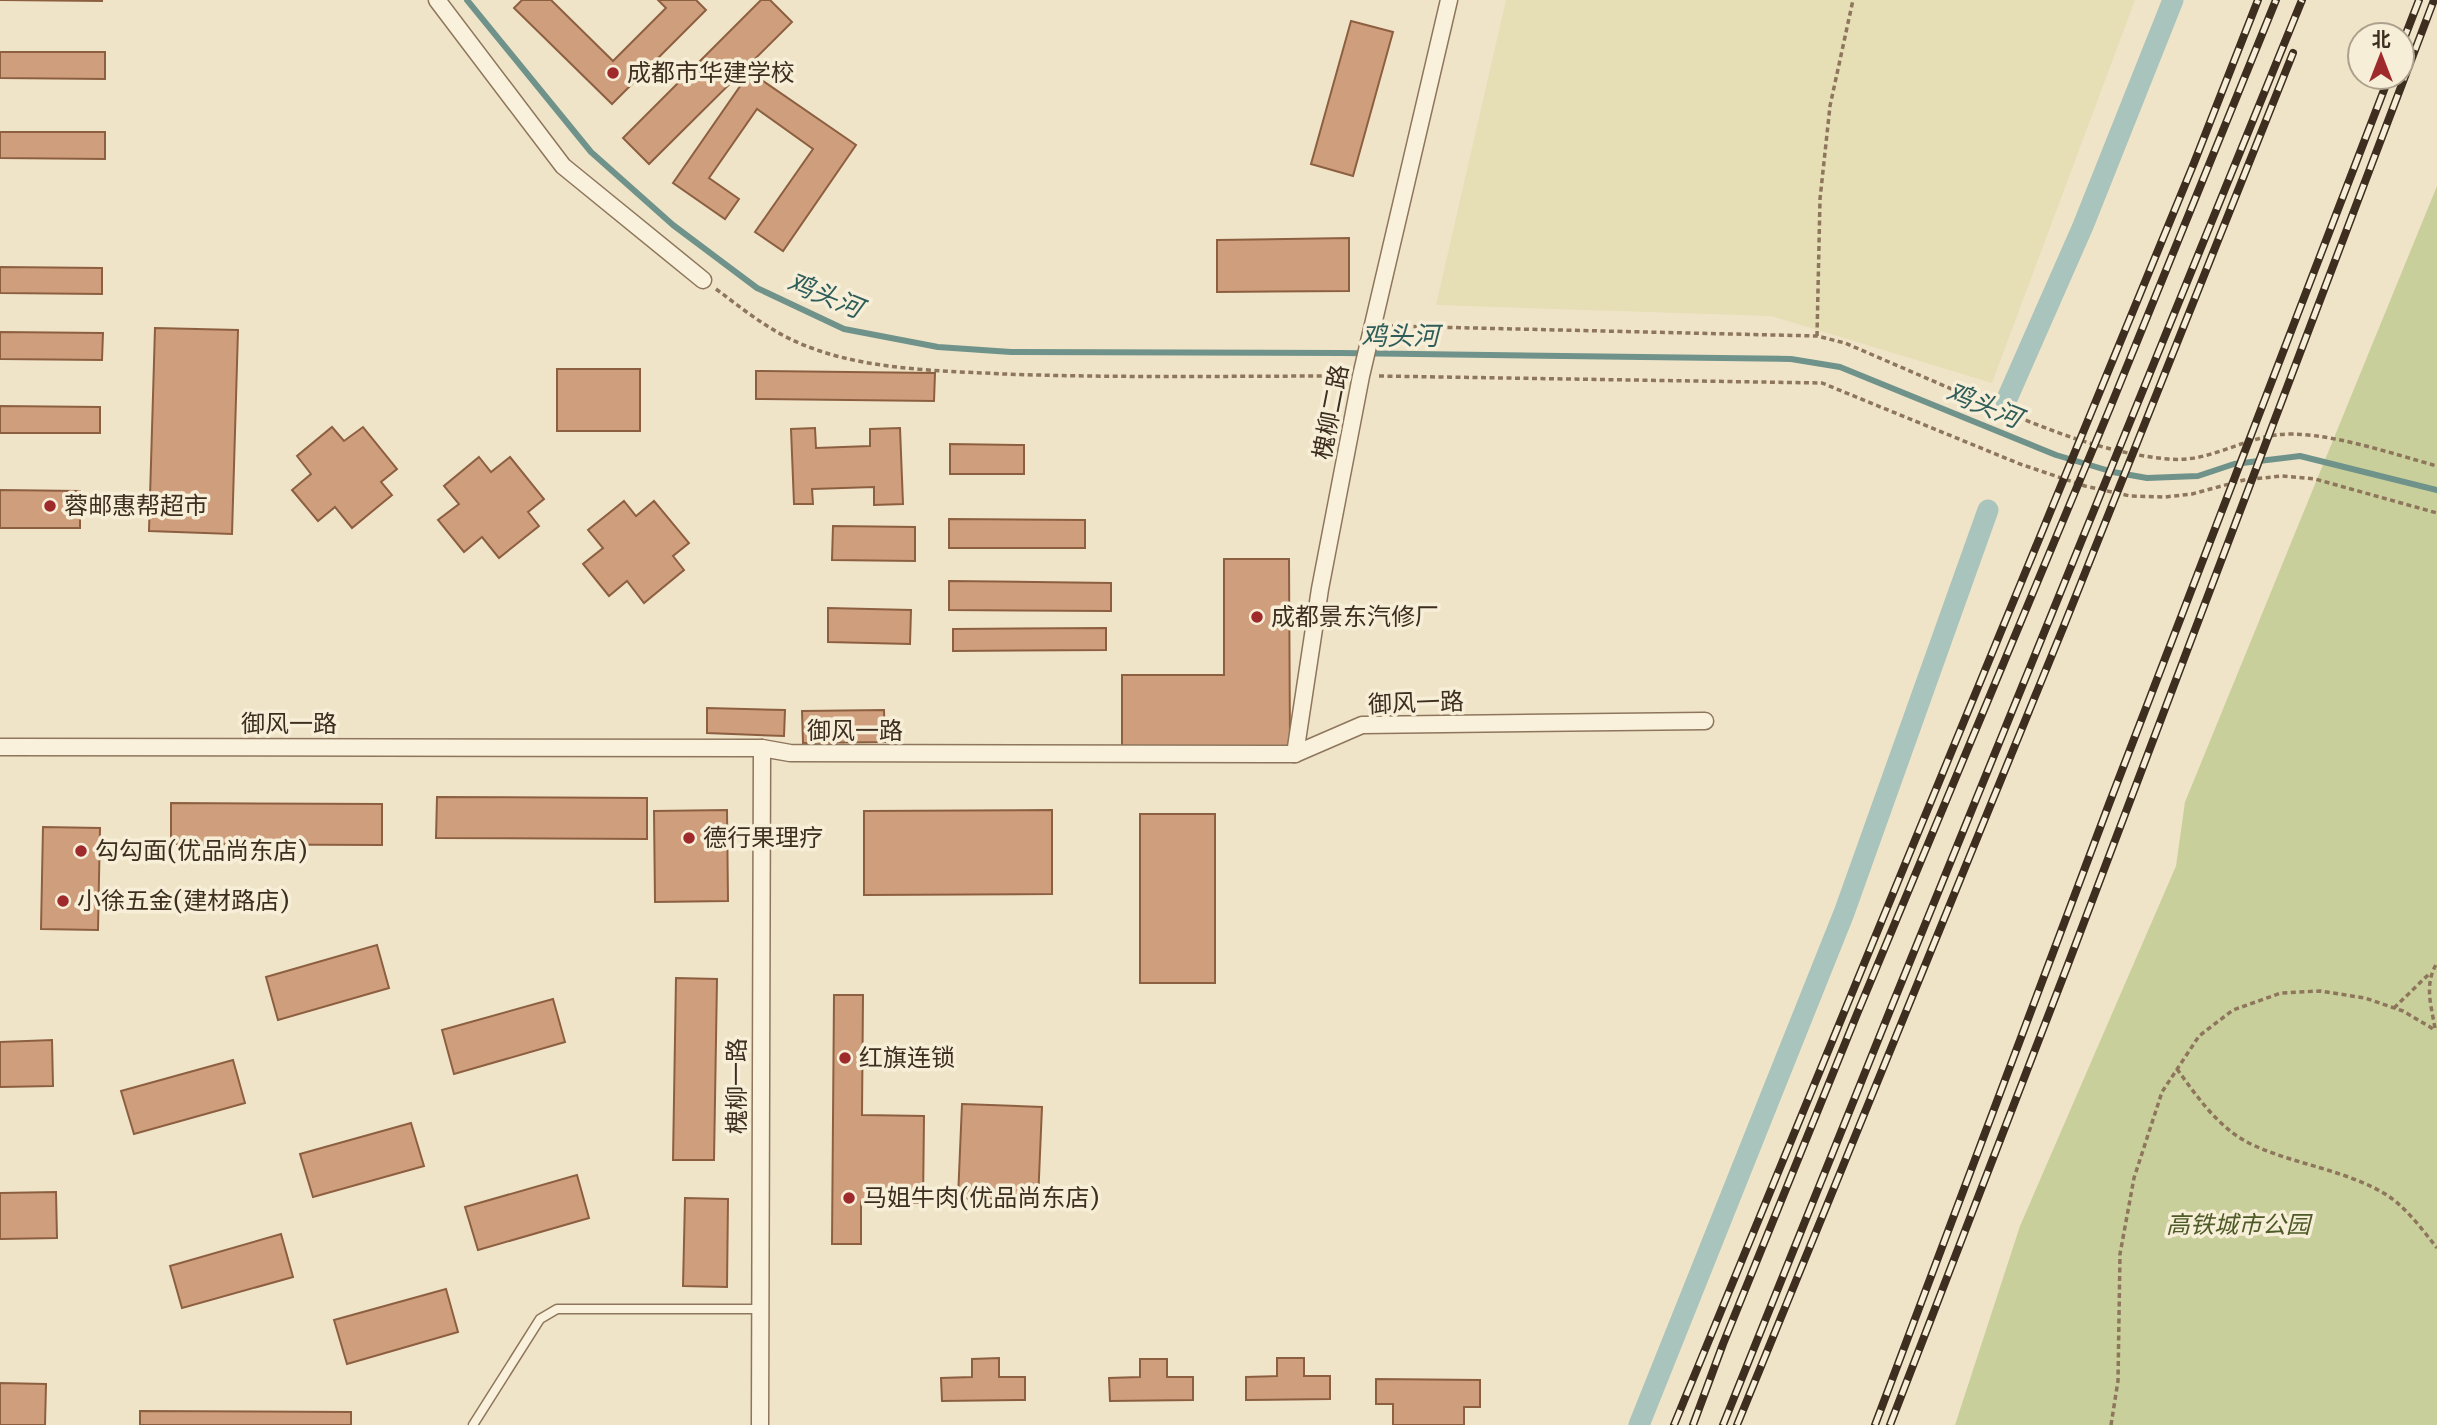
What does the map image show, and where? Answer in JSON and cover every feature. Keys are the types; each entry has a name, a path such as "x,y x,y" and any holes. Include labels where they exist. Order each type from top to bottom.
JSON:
{"street":[{"path":"437,0 563,166 703,280"},
{"name":"槐柳二路","path":"1295,754 1320,589 1361,376 1449,0"},
{"name":"御风一路","path":"0,747 762,748 790,753 1295,754 1362,725 1705,721"},
{"name":"槐柳一路","path":"760,1425 762,748"}],"lane":[{"path":"473,1425 540,1319 557,1309 759,1309"}],"path":[{"path":"1817,336 1821,199 1830,106 1853,0"},
{"path":"703,280 774,332 821,352 885,365 973,373 1069,376 1361,376 1814,382 1835,386 2020,464 2085,486 2130,496 2165,497 2192,494 2244,480 2282,476 2315,479 2437,513"},
{"path":"1372,325 1817,336 1845,343 2039,426 2126,453 2173,460 2198,458 2279,434 2327,438 2437,466"},
{"path":"2394,1008 2437,963"},
{"path":"2432,971 2428,992 2436,1031"},
{"path":"2111,1425 2118,1381 2120,1254 2134,1178 2162,1092 2199,1036 2233,1010 2280,993 2320,990 2365,998 2394,1008 2436,1031"},
{"path":"2177,1069 2201,1103 2233,1132 2251,1144 2340,1174 2382,1192 2415,1220 2437,1248"}],"shaded area":[{"path":"1506,0 2135,0 1992,383 1771,316 1436,305"}],"green space":[{"name":"高铁城市公园","path":"2437,186 2437,1425 1955,1425 2020,1226 2176,866 2185,802"}],"building":[{"path":"0,0 102,0 102,1"},
{"path":"522,0 551,0 613,61 666,8 658,0 696,0 706,10 612,104 514,8"},
{"path":"761,0 770,0 792,22 649,164 623,138"},
{"path":"1351,21 1393,32 1353,176 1311,164"},
{"path":"0,52 105,52 105,79 0,78"},
{"path":"750,72 856,145 783,251 755,232 813,149 757,109 709,178 739,199 725,219 673,183"},
{"path":"0,132 105,132 105,159 0,158"},
{"path":"1349,238 1349,291 1217,292 1217,240"},
{"path":"0,267 102,268 102,294 0,293"},
{"path":"155,328 238,330 232,534 149,531"},
{"path":"0,332 103,333 102,360 0,359"},
{"path":"557,369 640,369 640,431 557,431"},
{"path":"756,371 935,373 934,401 756,399"},
{"path":"0,406 100,407 100,433 0,433"},
{"path":"332,427 344,441 363,427 397,469 381,482 392,495 352,528 335,507 318,521 292,490 311,474 297,456"},
{"path":"815,428 816,448 870,446 870,429 900,428 903,504 874,505 874,487 812,489 813,504 794,504 791,429"},
{"path":"950,444 1024,445 1024,474 950,474"},
{"path":"479,457 491,472 510,457 544,499 528,512 539,526 499,558 482,537 464,552 438,520 459,504 444,486"},
{"path":"0,490 80,491 80,528 0,528"},
{"path":"624,501 636,516 654,501 689,543 673,556 684,570 644,603 627,581 609,596 583,564 603,548 588,530"},
{"path":"949,519 1085,520 1085,548 949,548"},
{"path":"833,526 915,527 915,561 832,560"},
{"name":"成都景东汽修厂","path":"1224,559 1289,559 1290,748 1122,749 1122,675 1224,675"},
{"path":"949,581 1111,583 1111,611 949,610"},
{"path":"828,608 911,610 910,644 828,642"},
{"path":"1106,628 1106,650 953,651 953,629"},
{"path":"707,708 785,710 784,736 707,733"},
{"path":"884,710 885,742 803,743 802,711"},
{"path":"437,797 647,798 647,839 436,838"},
{"path":"171,803 382,804 382,845 171,844"},
{"path":"727,810 728,901 655,902 654,811"},
{"path":"1052,810 1052,894 864,895 864,811"},
{"path":"1140,814 1215,814 1215,983 1140,983"},
{"path":"43,827 100,828 98,930 41,929"},
{"path":"377,945 389,988 278,1020 266,977"},
{"path":"676,978 717,979 714,1160 673,1160"},
{"path":"834,995 863,995 862,1115 924,1116 923,1203 861,1202 861,1244 832,1244"},
{"path":"553,999 565,1042 454,1074 442,1030"},
{"path":"52,1040 53,1086 0,1087 0,1042"},
{"path":"233,1060 245,1103 134,1134 121,1091"},
{"path":"962,1104 1042,1107 1038,1201 958,1198"},
{"path":"411,1123 424,1166 313,1197 300,1154"},
{"path":"577,1175 589,1218 478,1250 465,1207"},
{"path":"56,1192 57,1238 0,1239 0,1193"},
{"path":"685,1198 728,1199 727,1287 683,1286"},
{"path":"281,1234 293,1277 182,1308 170,1266"},
{"path":"446,1289 458,1332 347,1364 334,1320"},
{"path":"999,1358 999,1377 1025,1377 1025,1400 942,1401 941,1378 972,1377 972,1359"},
{"path":"1277,1358 1304,1358 1304,1376 1330,1376 1330,1399 1246,1400 1246,1377 1277,1376"},
{"path":"1140,1359 1167,1359 1167,1377 1193,1377 1193,1400 1110,1401 1109,1378 1140,1377"},
{"path":"1376,1379 1480,1380 1480,1407 1464,1407 1464,1425 1393,1425 1393,1404 1376,1404"},
{"path":"0,1383 46,1384 45,1425 0,1425"},
{"path":"140,1411 351,1412 351,1425 140,1425"}],"waterway":[{"name":"鸡头河","path":"467,0 591,152 673,225 757,288 844,329 938,347 1011,352 1791,359 1840,367 2056,455 2113,472 2147,478 2198,476 2234,464 2300,456 2437,490"},
{"path":"2006,401 2083,226 2173,0"},
{"path":"1639,1425 1844,913 1988,510"}],"railway":[{"path":"1674,1425 2194,163 2258,0"},
{"path":"1693,1425 1723,1344 1857,1014 2110,408 2276,0"},
{"path":"1723,1425 2302,0"},
{"path":"2411,21 2419,0"},
{"path":"1890,1425 2434,0"},
{"path":"1737,1425 2063,628 2293,53"},
{"path":"1875,1425 2109,804 2384,91"}],"place":[{"name":"成都市华建学校","path":"613,73"},
{"name":"蓉邮惠帮超市","path":"50,506"},
{"name":"成都景东汽修厂","path":"1257,617"},
{"name":"德行果理疗","path":"689,838"},
{"name":"勾勾面(优品尚东店)","path":"81,851"},
{"name":"小徐五金(建材路店)","path":"63,901"},
{"name":"红旗连锁","path":"845,1058"},
{"name":"马姐牛肉(优品尚东店)","path":"849,1198"}]}
